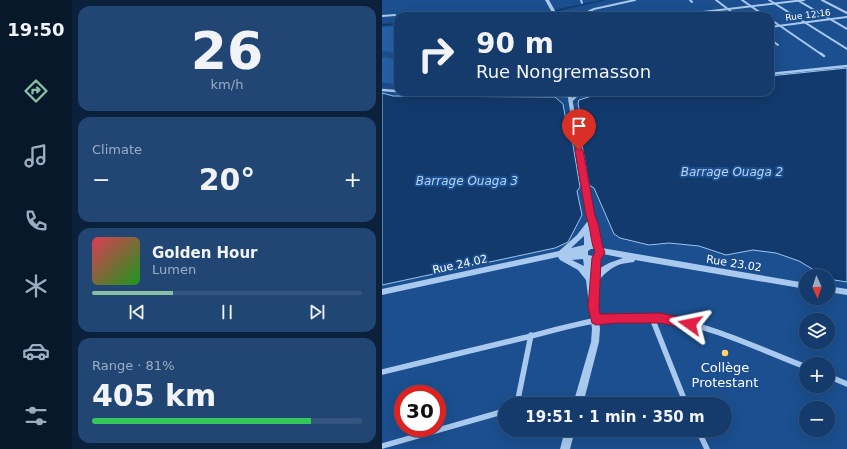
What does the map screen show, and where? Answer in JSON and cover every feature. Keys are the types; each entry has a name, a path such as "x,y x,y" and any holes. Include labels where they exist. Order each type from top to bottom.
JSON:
{"street":[{"path":"547,0 554,12"},
{"path":"588,12 594,9 635,0"},
{"path":"716,0 732,12"},
{"path":"742,0 759,12"},
{"path":"769,0 847,50"},
{"path":"797,0 847,29"},
{"path":"703,12 804,0"},
{"path":"822,0 847,13"},
{"path":"382,16 394,15"},
{"name":"Rue 12.16","path":"774,27 847,17"},
{"path":"774,22 824,56"},
{"path":"774,42 778,45"},
{"path":"841,45 847,44"},
{"path":"774,74 847,66"},
{"path":"382,90 394,91"},
{"path":"532,96 569,97 590,220 586,253 593,279"},
{"path":"580,397 595,342 596,320 593,279 598,253 594,224 590,220"},
{"path":"590,220 576,242 559,256 576,264 593,279"},
{"path":"586,253 598,253"},
{"path":"586,253 598,253"},
{"name":"Rue 24.02","path":"382,292 542,258 586,253"},
{"name":"Rue 23.02","path":"598,253 634,260 659,262"},
{"name":"Rue 23.02","path":"598,253 799,285"},
{"path":"593,279 610,265 623,260 634,260"},
{"path":"835,290 847,292"},
{"path":"382,372 596,320 616,318 652,318 674,320 709,329 799,365"},
{"path":"652,318 683,397"},
{"path":"518,397 531,335"},
{"path":"835,379 847,384"},
{"path":"382,446 498,413"},
{"path":"565,449 568,437"},
{"path":"701,437 707,449"}],"shaded area":[{"path":"394,26 394,52 382,51 382,27"},
{"path":"382,57 394,59 394,84 382,82"}],"water":[{"name":"Barrage Ouaga 2","path":"847,68 847,282 835,280 835,269 812,269 799,261 776,253 753,250 726,255 699,246 669,243 649,245 620,238 614,234 594,188 589,185 581,139 584,138 578,103 579,100 592,96 774,96 774,76"},
{"name":"Barrage Ouaga 3","path":"382,93 393,96 555,97 563,104 569,138 572,139 580,187 577,191 582,215 568,242 555,248 382,285"}],"waterway":[{"path":"550,12 605,0"},
{"path":"382,25 394,24"}],"place":[{"name":"Collège Protestant","path":"725,353"}],"route":[{"path":"579,150 591,216 594,224 597,247 600,251 600,255 596,258 594,307 596,320 616,318 660,318 690,324"}]}
